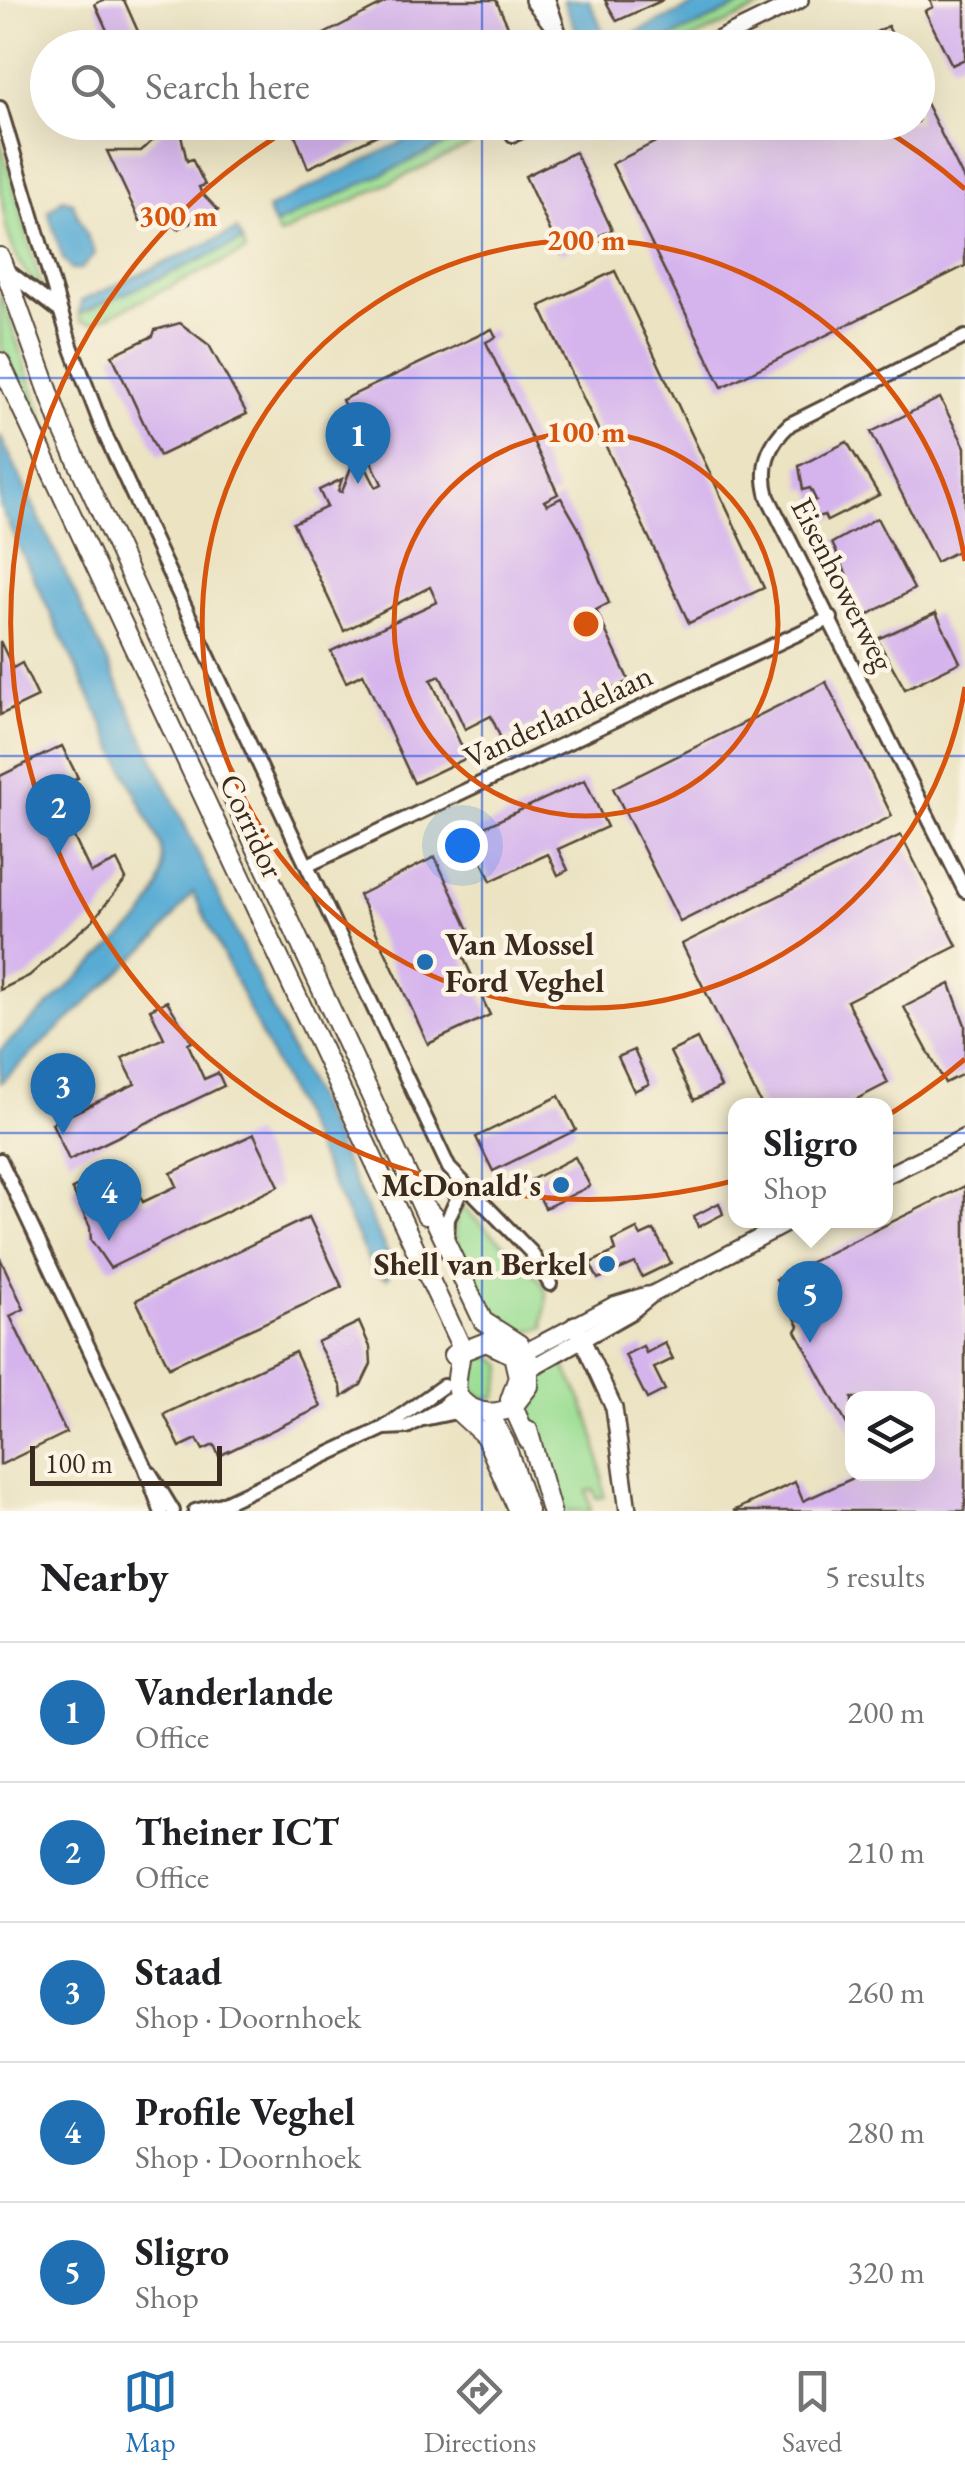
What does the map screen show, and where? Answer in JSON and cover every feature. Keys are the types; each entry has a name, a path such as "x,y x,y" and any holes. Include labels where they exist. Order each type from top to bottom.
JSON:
{"main road":[{"name":"Corridor","path":"2,262 62,428 424,1206 490,1336"},
{"name":"Corridor","path":"0,362 374,1159 458,1352"},
{"name":"Corridor","path":"424,1206 448,1244 490,1336"},
{"path":"462,1406 515,1404 529,1386 522,1355 490,1336 458,1352 455,1379 462,1406 486,1436 518,1511"},
{"path":"515,1404 551,1511"},
{"path":"462,1406 505,1443 528,1511"}],"street":[{"path":"533,0 554,28"},
{"path":"547,0 554,28"},
{"path":"738,30 800,0"},
{"name":"Corridor","path":"0,108 59,310 103,430 442,1154 464,1186 531,1252 550,1284"},
{"name":"Corridor","path":"2,262 59,310"},
{"name":"Eisenhowerweg","path":"965,337 790,424 776,436 763,476 768,497 965,891"},
{"name":"Vanderlandelaan","path":"308,865 831,618"},
{"path":"893,1172 965,1137"},
{"path":"0,1160 146,1467 173,1511"},
{"path":"448,1244 448,1219 464,1186"},
{"path":"522,1355 630,1312 651,1295 778,1228"},
{"path":"522,1355 552,1336 578,1330"},
{"path":"578,1330 614,1408 628,1511"},
{"path":"384,1428 407,1427 462,1406"},
{"path":"195,1511 219,1507 384,1428 462,1406"},
{"path":"146,1467 161,1511"}],"green space":[{"path":"752,0 776,0 712,30 689,30"},
{"path":"0,138 43,292 18,259 10,241 2,202"},
{"path":"455,140 481,140 279,235 274,225"},
{"path":"242,241 246,251 94,323 81,321 79,314"},
{"path":"0,291 52,445 0,345"},
{"path":"461,1206 542,1283 546,1295 545,1328 517,1332 491,1319 458,1248 456,1219"},
{"path":"477,1357 493,1357 504,1366 496,1398 482,1397 471,1388"},
{"path":"559,1357 578,1391 596,1440 604,1497 596,1498 594,1490 587,1491 591,1511 564,1511 533,1430 534,1389 543,1372"}],"water":[{"path":"563,0 589,0 602,29 576,30"},
{"path":"705,0 752,0 688,30 641,30"},
{"path":"406,140 455,140 274,225 267,209"},
{"path":"63,199 72,202 95,254 81,269 71,269 63,259 48,211"},
{"path":"237,230 242,241 79,314 81,301"},
{"path":"0,435 394,1267 387,1279 375,1274 193,892 157,938 0,1083 0,1050 141,920 157,893 163,867 161,846 0,507"}],"building":[{"path":"124,0 137,30 107,30 95,4"},
{"path":"390,0 496,0 510,30 332,30"},
{"path":"605,0 663,0 617,21"},
{"path":"930,0 965,0 965,59 952,65 925,11 933,7"},
{"path":"935,121 965,182 965,266 722,387 612,164 659,140 935,140"},
{"path":"153,140 182,140 187,161 192,159 205,185 199,187 201,192 218,210 178,229 163,215 140,221 107,151 141,151"},
{"path":"297,140 366,140 308,168"},
{"path":"575,152 612,230 561,254 525,176"},
{"path":"615,271 764,588 689,623 540,306"},
{"path":"180,323 209,345 247,414 159,456 112,355 153,336 155,330"},
{"path":"492,329 496,337 486,342 558,494 544,501 547,505 561,498 579,529 609,603 596,610 629,681 502,741 491,716 465,729 440,676 431,680 467,758 414,783 363,674 346,682 331,651 437,602 430,587 344,631 293,523 327,507 319,490 342,479 338,491 342,492 354,459 360,456 376,487 382,484 342,400"},
{"path":"940,398 965,447 965,547 936,562 871,432"},
{"path":"847,442 879,495 827,521 824,515 817,517 812,501 816,500 810,488 803,490 799,466"},
{"path":"877,518 914,589 866,616 832,543"},
{"path":"936,613 960,662 905,689 877,639"},
{"path":"0,641 13,668 22,663 38,697 0,715"},
{"path":"826,682 892,816 680,922 613,788"},
{"path":"62,746 78,778 52,791 91,873 117,861 126,879 93,920 29,976 0,990 0,776"},
{"path":"585,780 607,827 558,849 568,870 558,875 548,854 491,881 475,846 471,847 469,834"},
{"path":"901,835 957,946 847,1001 888,1083 859,1098 758,1098 682,944"},
{"path":"435,857 469,930 454,937 490,1015 428,1044 359,895"},
{"path":"950,984 965,1025 965,1073 945,1083 904,1007"},
{"path":"167,1001 192,1042 188,1044 204,1079 218,1073 224,1086 69,1160 52,1123 135,1084 122,1058 164,1038 150,1009"},
{"path":"697,1039 721,1087 694,1100 670,1052"},
{"path":"634,1050 649,1084 634,1091 618,1057"},
{"path":"559,1096 576,1130 493,1171 476,1137"},
{"path":"254,1134 279,1186 110,1268 91,1240 90,1227 72,1189 124,1164 143,1202 177,1186 171,1173"},
{"path":"575,1157 590,1186 545,1208 531,1180"},
{"path":"965,1186 965,1511 733,1511 795,1482 803,1501 847,1481 935,1481 935,1391 845,1391 845,1421 796,1331 799,1326 776,1279 880,1228 893,1228 893,1221"},
{"path":"719,1203 723,1214 698,1227 694,1216"},
{"path":"309,1217 342,1287 169,1367 136,1300"},
{"path":"637,1229 641,1236 654,1230 671,1263 642,1277 635,1263 598,1279 590,1263 616,1251 613,1241"},
{"path":"0,1258 24,1309 10,1316 66,1433 0,1465"},
{"path":"359,1322 370,1347 371,1364 361,1385 342,1397 341,1387 317,1342"},
{"path":"665,1343 673,1359 654,1368 665,1390 647,1399 625,1355 643,1346 646,1353"},
{"path":"295,1352 321,1407 219,1456 214,1445 203,1450 197,1439 180,1447 164,1414"}],"place":[{"name":"Vanderlande","path":"358,484"},
{"name":"Theiner ICT","path":"58,856"},
{"name":"Van Mossel Ford Veghel","path":"425,962"},
{"name":"Staad","path":"63,1135"},
{"name":"McDonald's","path":"561,1185"},
{"name":"Profile Veghel","path":"109,1241"},
{"name":"Shell van Berkel","path":"607,1264"},
{"name":"Sligro","path":"810,1343"}]}
